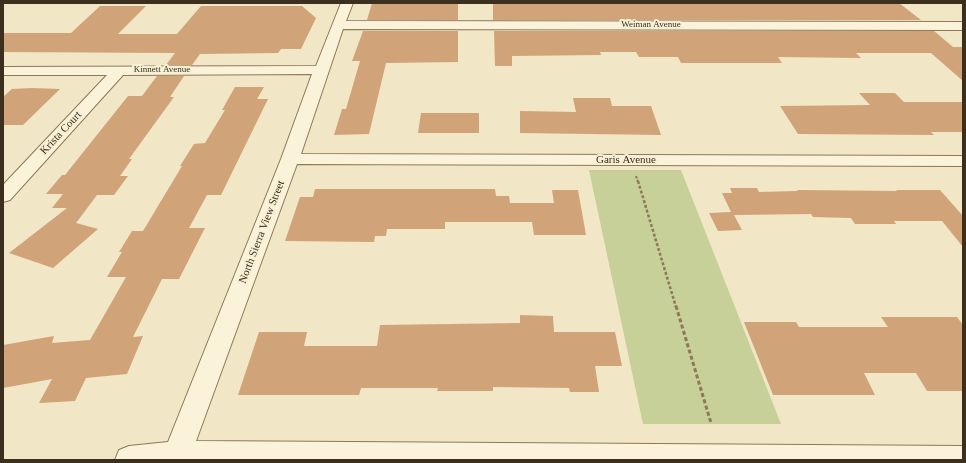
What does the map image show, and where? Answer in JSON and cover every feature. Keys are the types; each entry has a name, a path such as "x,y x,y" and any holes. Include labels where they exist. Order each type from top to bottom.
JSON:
{"street":[{"name":"North Sierra View Street","path":"176,458 290,159 321,70 347,3"},
{"name":"Weiman Avenue","path":"339,25 963,26"},
{"name":"Krista Court","path":"3,196 119,70"},
{"name":"Kinnett Avenue","path":"3,71 321,70"},
{"name":"Garis Avenue","path":"290,159 963,161"},
{"path":"130,460 176,458 963,460"}],"path":[{"path":"634,169 710,422"}],"green space":[{"path":"589,170 681,170 781,424 643,424"}],"building":[{"path":"372,3 458,3 458,20 367,20"},
{"path":"493,3 899,3 921,20 493,20"},
{"path":"100,6 146,6 118,34 177,34 201,6 302,6 316,18 301,49 281,49 278,53 200,54 192,65 166,65 175,53 3,52 3,33 71,33"},
{"path":"363,31 458,31 458,62 386,63 369,134 334,135 342,109 346,109 360,61 352,61"},
{"path":"494,31 934,31 953,47 963,47 963,81 931,53 856,53 861,58 778,57 782,63 681,63 678,57 639,57 636,52 600,52 601,55 512,56 512,66 495,66"},
{"path":"157,76 184,76 170,97 174,97 129,159 132,159 120,176 128,176 114,195 97,195 76,223 98,229 53,268 9,253 67,208 52,208 63,194 46,194 62,175 65,175 128,96 142,96"},
{"path":"235,87 264,87 257,99 268,99 221,195 207,195 189,228 205,228 179,279 162,279 133,337 143,336 127,374 86,378 75,401 39,403 52,379 3,388 3,345 54,336 52,343 90,340 126,277 107,277 122,252 119,252 132,231 143,231 194,144 205,143 225,110 222,110"},
{"path":"12,89 60,89 23,125 3,125 3,97"},
{"path":"859,93 895,93 904,102 963,102 963,132 931,132 934,135 798,134 780,106 870,105"},
{"path":"573,98 610,98 612,106 651,106 661,135 520,133 520,111 576,112"},
{"path":"421,113 479,113 479,133 418,133"},
{"path":"730,188 757,188 759,192 798,191 797,190 940,190 963,216 963,247 942,221 894,221 896,224 855,224 851,218 813,217 811,214 734,215 742,230 718,231 709,213 731,212 722,193 732,193"},
{"path":"315,189 495,189 496,196 509,196 510,203 554,203 552,190 578,190 586,235 534,235 532,222 445,222 445,229 387,229 386,236 375,236 374,242 285,241 300,197 313,197"},
{"path":"520,315 553,316 554,332 615,332 622,366 595,366 599,392 570,392 569,388 493,387 493,391 437,391 438,388 361,388 359,395 238,395 259,332 307,332 304,346 377,346 380,325 520,323"},
{"path":"881,317 957,317 963,325 963,391 927,391 916,373 864,373 875,395 773,395 744,322 796,322 799,327 888,327"}]}
